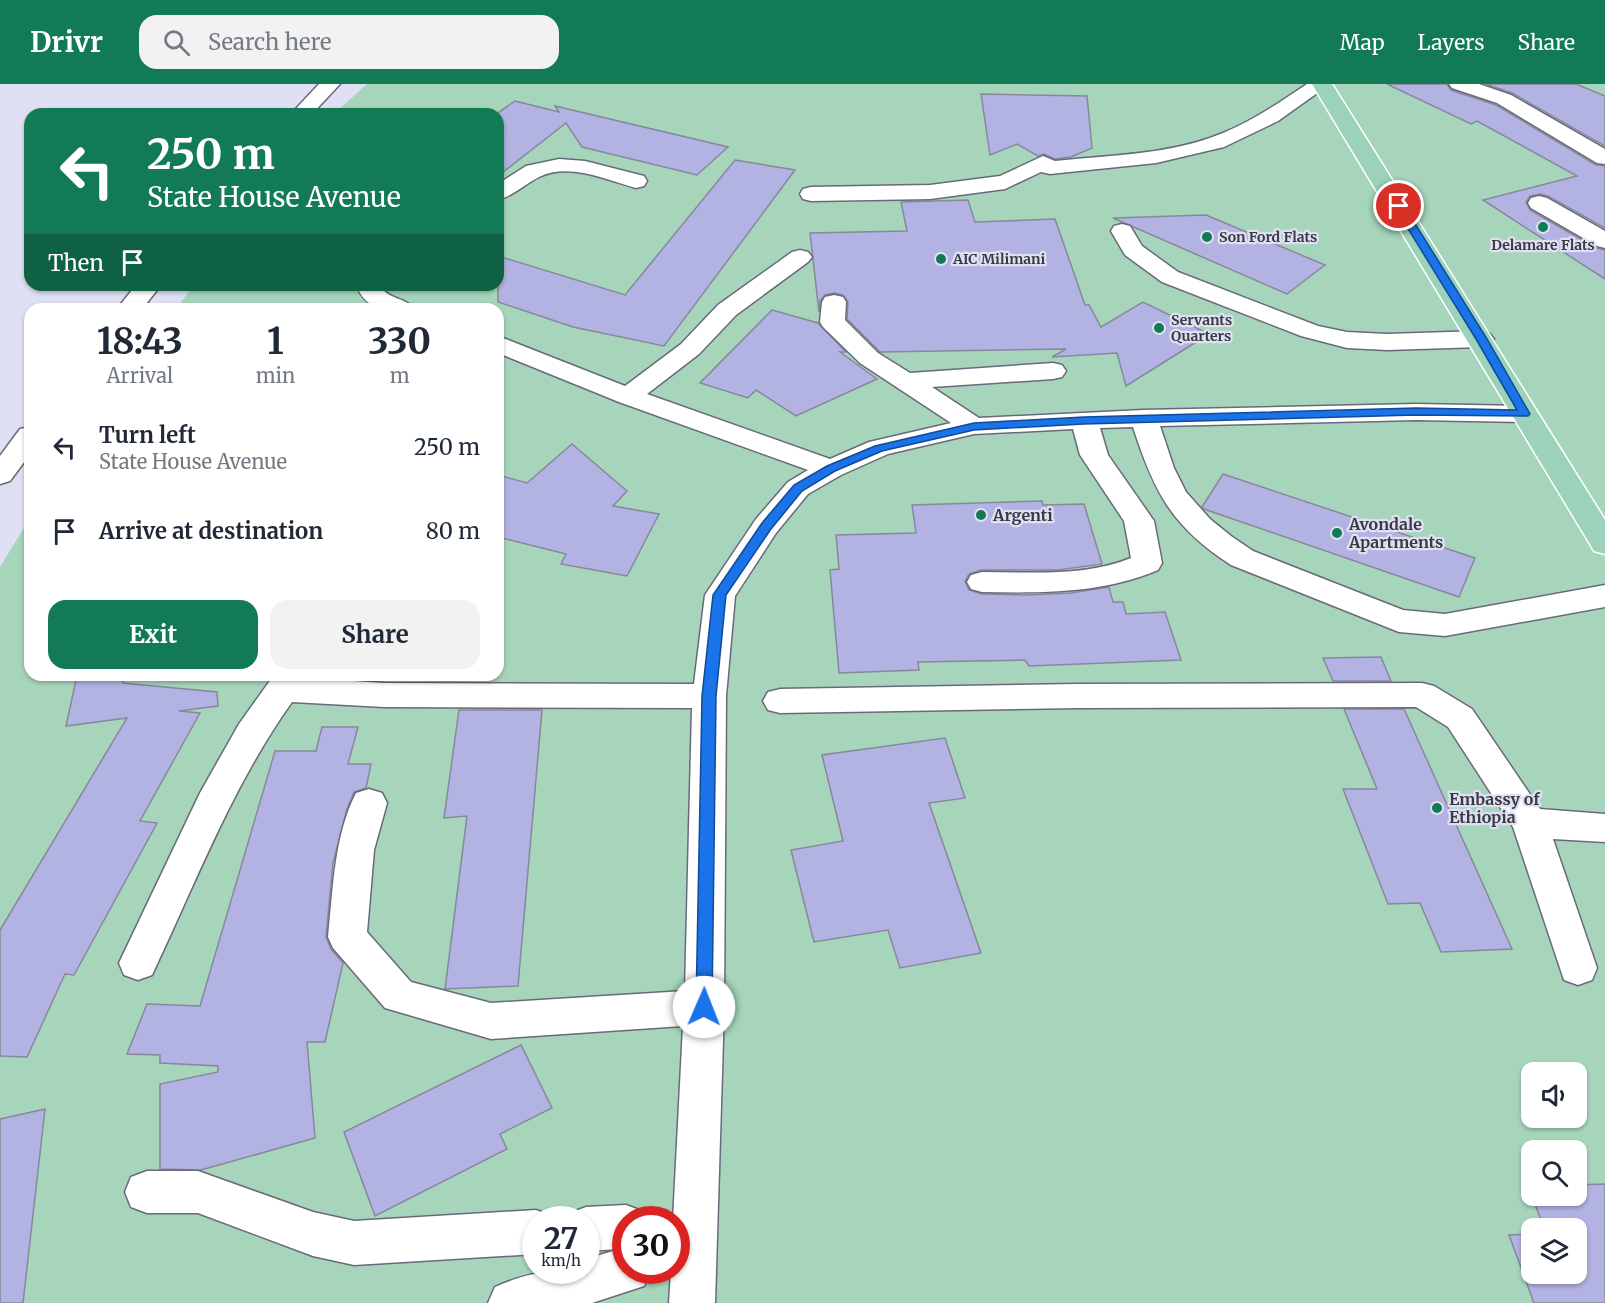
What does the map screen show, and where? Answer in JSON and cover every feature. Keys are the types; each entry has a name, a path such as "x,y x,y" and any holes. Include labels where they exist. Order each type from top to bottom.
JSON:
{"main road":[{"path":"1321,84 1481,339 1524,414 1605,544"}],"street":[{"path":"307,108 330,84"},
{"path":"811,194 930,192 1005,182 1043,162 1050,168 1171,155 1220,142 1262,122 1321,84"},
{"path":"1459,84 1504,99 1605,158"},
{"path":"504,189 535,171 552,166 593,169 636,181"},
{"path":"1539,203 1605,242"},
{"path":"1122,231 1133,250 1170,277 1310,331 1357,341 1481,339"},
{"path":"628,396 690,349 727,310 800,257"},
{"path":"134,303 144,291"},
{"path":"373,291 384,303"},
{"path":"834,302 832,322 869,358 974,426"},
{"path":"504,346 628,396 831,469"},
{"path":"904,381 1053,371"},
{"path":"688,1206 704,1007 709,696 720,595 766,526 798,488 831,469 879,448 974,426 1143,418 1416,412 1524,414"},
{"path":"1143,418 1167,484 1190,517 1219,544 1242,558 1399,621 1445,625 1605,596"},
{"path":"982,582 1076,580 1131,571 1147,563 1139,520 1094,456 1084,420"},
{"path":"0,475 24,443"},
{"path":"138,963 213,803 251,733 287,682 384,695 709,696"},
{"path":"780,701 1078,696 1422,695 1460,718 1530,823 1578,968"},
{"path":"369,803 356,850 347,937 399,996 490,1021 704,1007"},
{"path":"1530,823 1605,828"},
{"path":"147,1192 198,1192 313,1234 354,1243 522,1233"},
{"path":"511,1303 612,1275"},
{"path":"690,1284 692,1303"}],"green space":[{"path":"367,84 1605,84 1605,1303 0,1303 0,567 24,528 24,681 504,681 504,303 180,303 190,291 504,291 504,108 341,108"}],"building":[{"path":"1387,84 1447,84 1451,90 1496,105 1596,165 1605,166 1605,228 1548,196 1540,194 1530,196 1526,202 1530,210 1596,248 1605,250 1605,279 1483,200 1577,176 1477,121 1471,124"},
{"path":"1486,84 1576,84 1605,96 1605,146 1512,93"},
{"path":"981,94 1087,96 1092,148 1071,157 1055,159 1044,154 1038,156 1017,144 990,155"},
{"path":"515,101 559,112 555,106 728,147 697,175 582,147 566,123 504,171 504,109"},
{"path":"735,160 795,170 664,346 573,327 498,302 498,291 504,291 504,258 625,295"},
{"name":"AIC Milimani","path":"968,200 975,222 1055,219 1085,305 1089,305 1101,327 1143,302 1209,334 1126,386 1117,353 1052,357 1066,349 880,352 847,319 848,302 843,295 834,293 825,295 820,301 819,312 810,233 907,231 901,202"},
{"name":"Son Ford Flats","path":"1206,215 1325,265 1287,294 1113,218"},
{"path":"772,310 818,323 846,352 840,352 877,379 796,416 756,390 748,398 700,383"},
{"path":"572,444 627,491 613,506 659,514 627,576 561,564 566,554 504,538 504,477 527,483"},
{"name":"Avondale Apartments","path":"1223,474 1475,558 1459,597 1204,509 1202,507"},
{"path":"1042,501 1043,505 1084,504 1102,564 1058,570 981,570 969,574 965,581 969,590 982,594 1027,595 1071,593 1109,587 1113,602 1123,602 1126,614 1165,612 1181,660 1029,666 1025,660 918,662 919,670 839,673 830,570 839,569 836,535 916,533 912,505"},
{"path":"1381,657 1391,681 1333,681 1323,658"},
{"path":"76,681 124,681 123,683 217,692 218,706 179,711 200,713 140,821 157,823 74,975 65,974 27,1057 0,1056 0,930 127,718 66,726"},
{"path":"1344,709 1404,709 1512,949 1441,952 1420,903 1388,904 1343,789 1377,789"},
{"path":"459,710 542,710 518,986 445,989 467,816 444,818"},
{"path":"322,727 358,727 348,764 371,764 366,788 354,792 347,809 333,863 326,937 331,949 343,963 325,1042 307,1042 315,1138 201,1170 160,1169 160,1084 218,1072 218,1066 160,1063 160,1055 127,1054 147,1004 200,1006 275,751 316,751"},
{"path":"945,738 965,798 929,803 981,953 900,968 888,930 814,942 791,850 843,841 822,755"},
{"path":"521,1045 552,1108 500,1134 507,1149 375,1216 344,1132"},
{"path":"45,1109 23,1303 0,1303 0,1119"},
{"path":"1605,1184 1605,1303 1534,1303 1527,1284 1587,1284 1587,1218 1540,1218 1536,1206 1587,1206 1587,1185"},
{"path":"1521,1234 1521,1268 1509,1235"}],"place":[{"name":"Delamare Flats","path":"1543,227"},
{"name":"Son Ford Flats","path":"1207,237"},
{"name":"AIC Milimani","path":"941,259"},
{"name":"Servants Quarters","path":"1159,328"},
{"name":"Argenti","path":"981,515"},
{"name":"Avondale Apartments","path":"1337,533"},
{"name":"Embassy of Ethiopia","path":"1437,808"}],"route":[{"path":"704,1007 709,696 720,595 766,526 798,488 831,469 879,448 974,426 1143,418 1416,412 1524,414 1399,206"}]}
